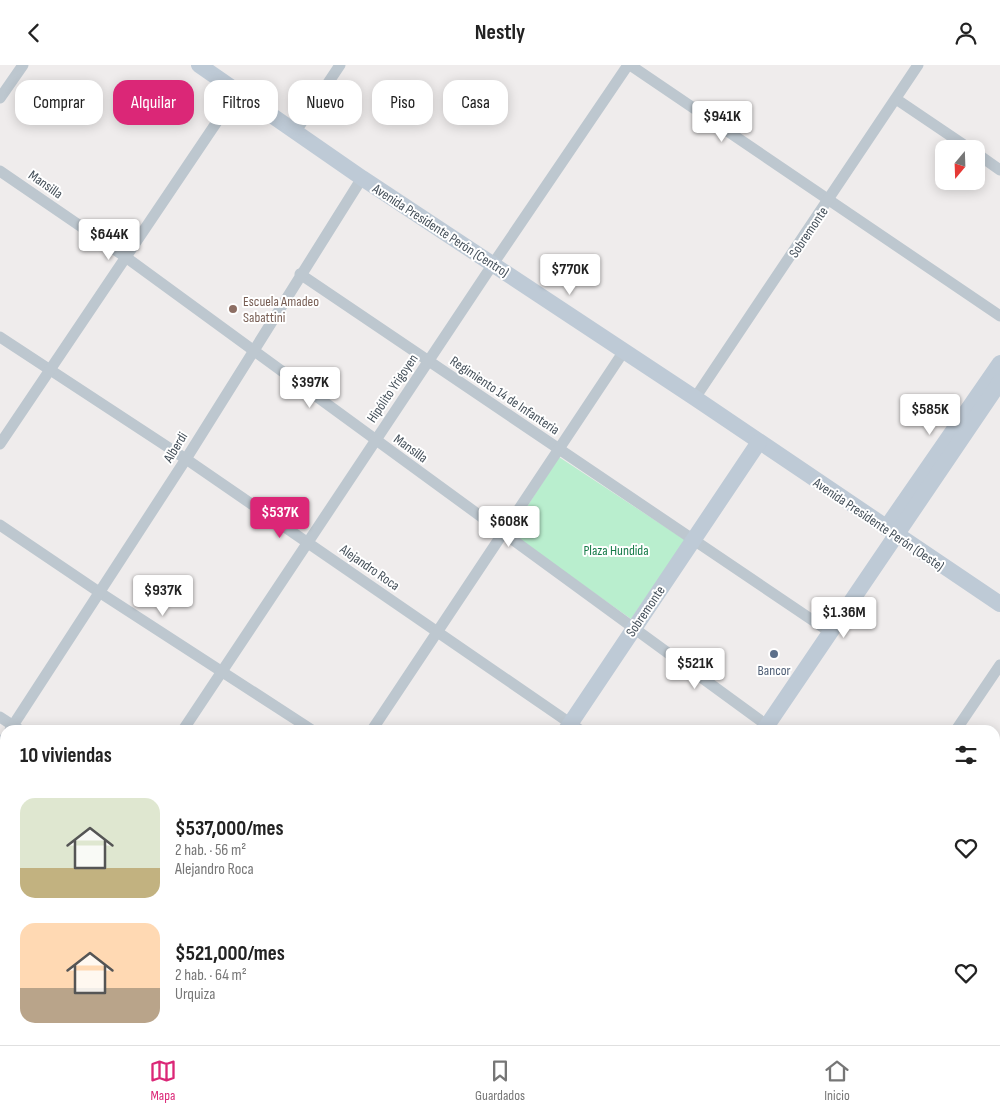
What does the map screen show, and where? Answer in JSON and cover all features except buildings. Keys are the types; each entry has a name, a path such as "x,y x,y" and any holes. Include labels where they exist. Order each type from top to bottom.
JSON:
{"main road":[{"name":"Avenida Presidente Perón (Centro)","path":"198,65 220,80"},
{"name":"Avenida Presidente Perón (Centro)","path":"278,119 362,178 759,442"},
{"path":"770,725 1000,363"},
{"path":"891,532 1000,381"},
{"name":"Avenida Presidente Perón (Oeste)","path":"759,442 999,603"},
{"name":"Sobremonte","path":"574,725 633,629 759,442"}],"street":[{"path":"0,98 23,65"},
{"path":"296,131 340,65"},
{"path":"629,65 1000,316"},
{"name":"Hipólito Yrigoyen","path":"185,725 493,264 629,65"},
{"name":"Sobremonte","path":"695,398 918,65"},
{"path":"896,99 957,140"},
{"path":"0,443 216,125"},
{"path":"985,159 1000,169"},
{"name":"Mansilla","path":"0,171 127,258 764,725"},
{"name":"Alberdi","path":"16,725 362,178"},
{"name":"Regimiento 14 de Infanteria","path":"300,274 830,632"},
{"name":"Alejandro Roca","path":"0,337 186,459 437,632 568,725"},
{"path":"375,725 624,351"},
{"path":"0,525 99,592 304,725"},
{"path":"959,725 1000,665"}],"green space":[{"name":"Plaza Hundida","path":"559,457 685,540 631,619 510,533"}],"place":[{"name":"Escuela Amadeo Sabattini","path":"233,309"},
{"name":"Bancor","path":"774,654"}]}
